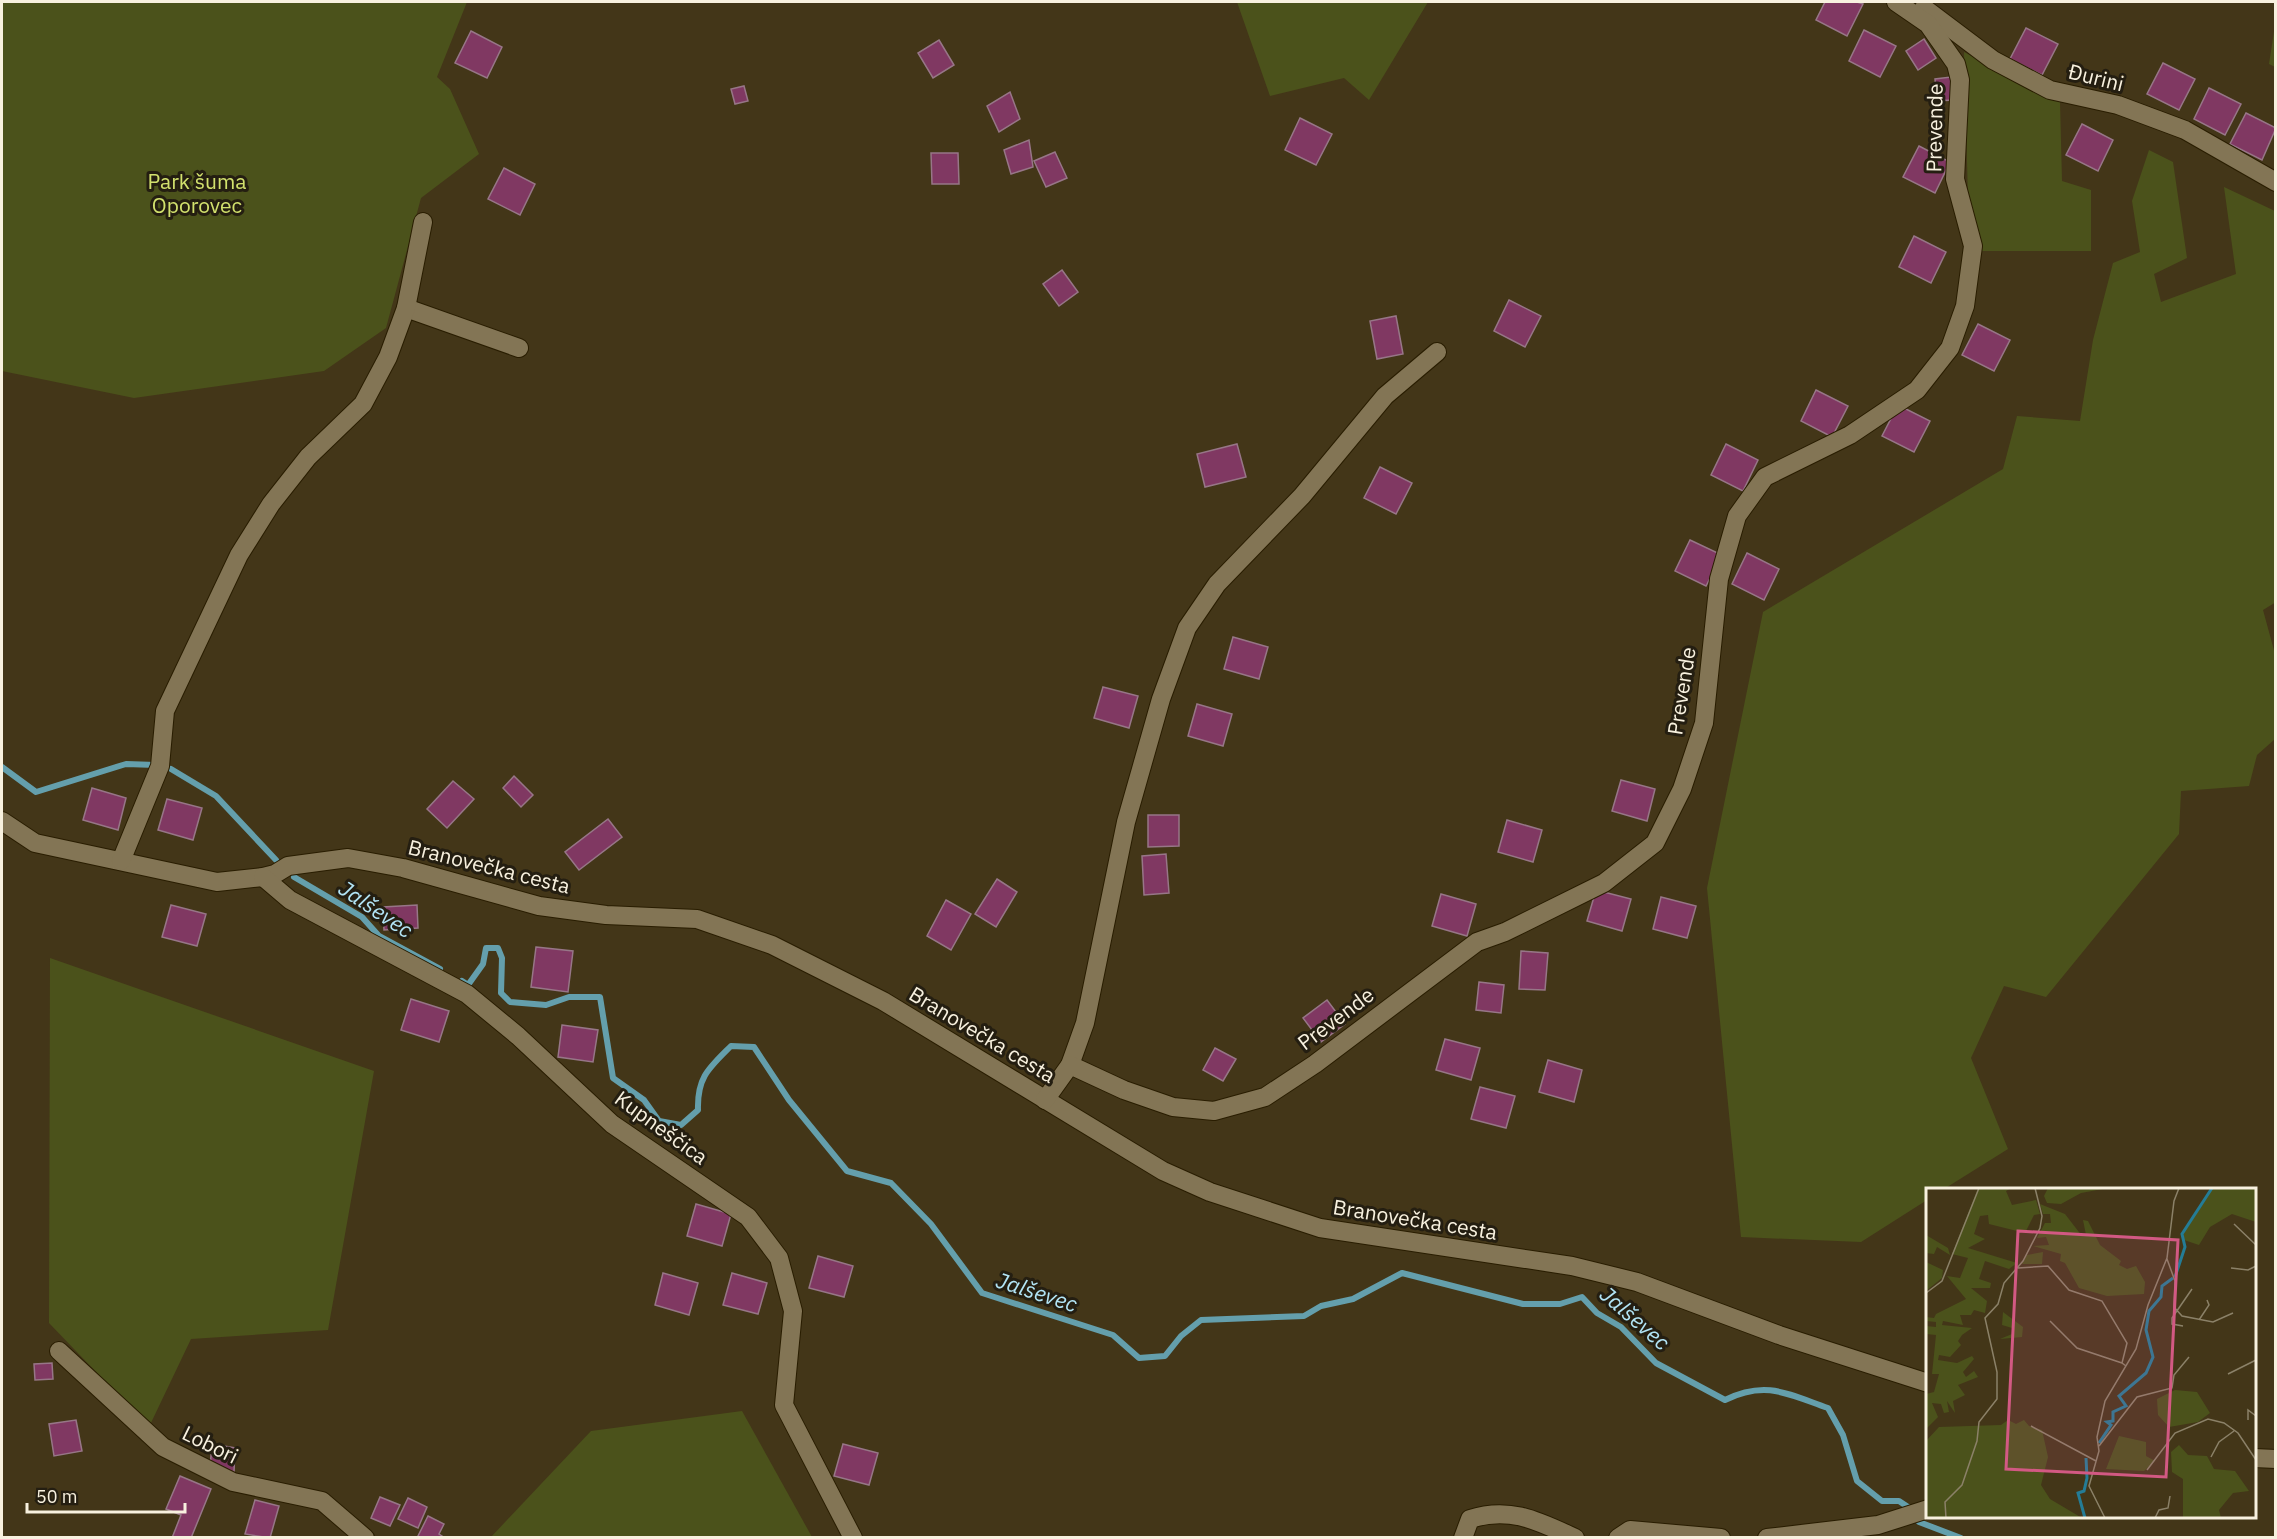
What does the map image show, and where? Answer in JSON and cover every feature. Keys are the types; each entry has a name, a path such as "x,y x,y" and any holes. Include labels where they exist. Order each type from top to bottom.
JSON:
{"street":[{"name":"Prevende","path":"1070,1065 1124,1090 1173,1107 1214,1112 1265,1097 1315,1064 1477,942 1505,932 1604,883 1655,843 1682,789 1704,723 1719,579 1737,516 1765,477 1850,435 1917,390 1950,348 1965,306 1973,246 1955,179 1960,80 1956,63 1928,24 1896,2"},
{"name":"Đurini","path":"1916,2 1993,60 2050,90 2118,105 2185,130 2276,182"},
{"path":"121,861 160,766 165,711 239,555 271,504 308,457 363,404 388,357 406,308 423,222"},
{"path":"406,308 519,348"},
{"path":"1045,1100 1070,1065 1085,1023 1126,822 1161,699 1187,628 1217,584 1302,496 1385,396 1437,352"},
{"name":"Branovečka cesta","path":"2,820 35,843 217,882 348,858 403,868 539,906 606,915 697,919 772,945 883,1001 1163,1171 1210,1192 1320,1228 1572,1266 1637,1282 1779,1335 1926,1382"},
{"name":"Kupneščica","path":"275,872 290,900 467,994 518,1036 612,1124 748,1217 779,1258 793,1311 784,1405 853,1538"},
{"name":"Lobori","path":"59,1351 163,1447 233,1482 322,1502 365,1538"},
{"path":"2256,1458 2276,1459"},
{"path":"1767,1538 1878,1525 1926,1510"},
{"path":"1463,1538 1470,1519 1491,1512 1523,1516 1575,1538"},
{"path":"1618,1538 1630,1530 1721,1538"}],"green space":[{"name":"Park šuma Oporovec","path":"2,2 467,2 437,77 450,89 479,154 421,198 386,328 324,371 134,398 2,371"},
{"path":"1237,2 1428,2 1369,100 1344,78 1270,96"},
{"path":"2275,25 2275,67 2269,64"},
{"path":"1964,52 2060,102 2062,181 2091,190 2091,251 1979,251 1968,198"},
{"path":"2149,150 2173,162 2187,258 2154,274 2161,302 2236,274 2224,187 2275,211 2276,602 2263,610 2275,654 2275,739 2257,755 2249,786 2181,791 2179,834 2046,997 2004,986 1971,1058 2008,1149 1946,1188 1926,1188 1926,1201 1861,1242 1741,1237 1707,888 1763,612 2003,469 2017,416 2080,421 2093,340 2113,263 2140,252 2132,201"},
{"path":"50,958 374,1071 328,1330 191,1339 149,1427 49,1323"},
{"path":"742,1411 812,1537 491,1537 591,1431"}],"building":[{"path":"1825,2 1863,4 1847,36 1816,20"},
{"path":"2026,28 2058,44 2042,75 2010,59"},
{"path":"1864,30 1896,46 1880,77 1849,61"},
{"path":"471,31 502,47 487,78 455,63"},
{"path":"1924,39 1936,58 1918,70 1906,51"},
{"path":"939,40 954,65 933,78 918,53"},
{"path":"2163,63 2195,79 2179,110 2147,94"},
{"path":"1951,77 1953,100 1937,101 1935,79"},
{"path":"744,86 748,101 735,104 731,89"},
{"path":"2209,88 2241,104 2225,135 2194,119"},
{"path":"1010,92 1020,119 999,132 987,106"},
{"path":"2246,113 2276,128 2262,160 2230,144"},
{"path":"1300,118 1332,134 1316,165 1285,150"},
{"path":"2082,124 2113,140 2098,171 2066,155"},
{"path":"1029,140 1033,167 1011,174 1004,150"},
{"path":"1919,146 1950,162 1935,193 1903,177"},
{"path":"1055,152 1067,178 1046,187 1034,161"},
{"path":"931,153 958,153 959,184 932,184"},
{"path":"504,168 535,184 520,215 488,199"},
{"path":"1914,236 1946,252 1931,283 1899,267"},
{"path":"1062,270 1078,292 1059,306 1043,284"},
{"path":"1509,300 1541,316 1525,347 1494,331"},
{"path":"1396,316 1403,354 1377,359 1370,321"},
{"path":"1978,324 2010,340 1994,371 1962,355"},
{"path":"1816,390 1848,406 1832,437 1801,421"},
{"path":"1898,405 1930,421 1914,452 1882,436"},
{"path":"1237,444 1246,477 1205,487 1197,454"},
{"path":"1726,444 1758,460 1743,491 1711,475"},
{"path":"1380,467 1412,483 1396,514 1364,498"},
{"path":"1690,540 1722,555 1706,586 1675,571"},
{"path":"1747,553 1779,569 1764,600 1732,584"},
{"path":"1233,637 1268,647 1259,679 1224,669"},
{"path":"1103,687 1138,696 1129,728 1094,718"},
{"path":"1197,704 1232,714 1223,746 1188,736"},
{"path":"514,776 533,795 521,807 503,788"},
{"path":"1621,780 1655,789 1647,821 1612,811"},
{"path":"453,781 474,799 447,828 427,809"},
{"path":"92,788 126,798 118,830 83,820"},
{"path":"167,799 202,808 193,840 158,830"},
{"path":"1148,815 1179,815 1179,846 1148,847"},
{"path":"608,819 622,837 579,870 565,852"},
{"path":"1507,820 1542,830 1533,862 1498,852"},
{"path":"1166,854 1169,893 1144,895 1142,856"},
{"path":"997,879 1017,892 996,927 975,914"},
{"path":"1596,890 1631,899 1622,931 1587,921"},
{"path":"1441,894 1476,904 1467,936 1432,926"},
{"path":"1661,897 1696,906 1687,938 1653,929"},
{"path":"946,900 971,914 951,950 927,936"},
{"path":"171,905 206,914 197,946 162,937"},
{"path":"417,905 418,928 384,930 383,907"},
{"path":"536,947 573,951 568,992 531,987"},
{"path":"1521,951 1548,953 1545,990 1519,989"},
{"path":"1479,982 1504,985 1501,1013 1476,1010"},
{"path":"411,999 449,1011 439,1042 401,1030"},
{"path":"1327,1000 1345,1024 1321,1042 1303,1018"},
{"path":"562,1025 598,1030 593,1062 558,1057"},
{"path":"1445,1039 1480,1048 1471,1080 1436,1070"},
{"path":"1215,1048 1236,1059 1223,1081 1203,1070"},
{"path":"1548,1060 1582,1070 1574,1102 1539,1092"},
{"path":"1480,1087 1515,1096 1506,1128 1471,1119"},
{"path":"696,1204 731,1214 722,1246 687,1236"},
{"path":"818,1256 853,1266 844,1297 809,1288"},
{"path":"663,1273 698,1283 689,1315 655,1305"},
{"path":"732,1273 767,1283 758,1314 723,1305"},
{"path":"52,1363 53,1379 35,1380 34,1364"},
{"path":"76,1420 82,1451 54,1456 49,1424"},
{"path":"212,1444 235,1448 234,1472 210,1468"},
{"path":"843,1444 878,1453 869,1485 834,1476"},
{"path":"180,1476 211,1489 191,1538 172,1538 181,1515 166,1509"},
{"path":"380,1497 400,1505 390,1526 371,1518"},
{"path":"408,1498 427,1507 418,1528 398,1519"},
{"path":"255,1500 279,1506 270,1538 245,1534"},
{"path":"428,1516 444,1524 439,1534 445,1538 417,1538"}],"waterway":[{"name":"Jalševec","path":"2,767 36,792 126,764 156,765"},
{"name":"Jalševec","path":"171,769 216,796 276,860"},
{"name":"Jalševec","path":"294,877 362,917 379,936 440,969"},
{"name":"Jalševec","path":"462,981 468,985 483,964 486,948 498,948 502,958 501,993 510,1002 546,1005 569,997 600,997 613,1078 644,1100 659,1121 681,1125 698,1110 702,1081 716,1061 731,1046 754,1047 789,1100 847,1171 891,1183 931,1224 982,1293 1113,1335 1139,1358 1165,1356 1181,1336 1201,1320 1304,1316 1321,1306 1353,1299 1402,1273 1523,1304 1560,1304 1582,1297 1597,1313 1621,1327 1656,1363 1725,1400 1740,1394 1765,1390 1789,1394 1828,1408 1843,1435 1857,1481 1882,1501 1899,1501 1911,1509"},
{"name":"Jalševec","path":"1919,1522 1961,1538"}]}
